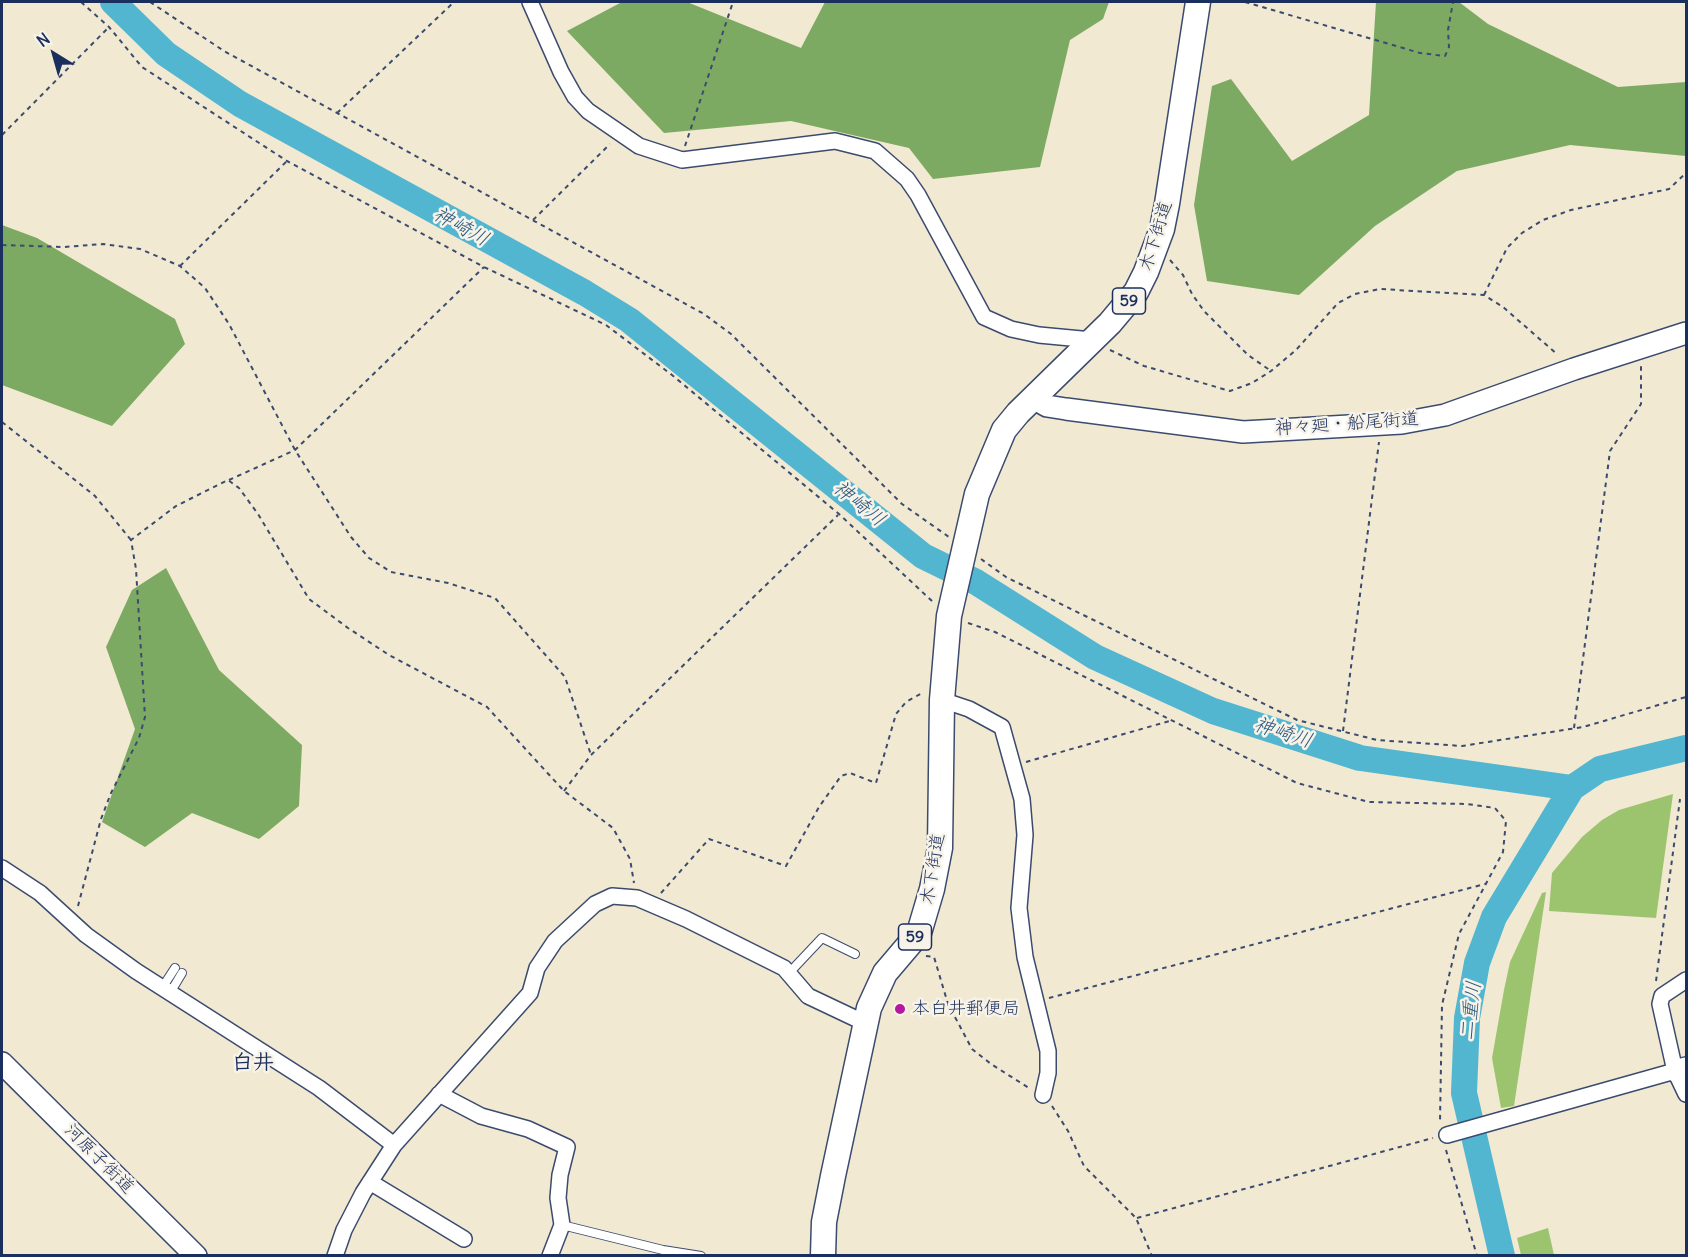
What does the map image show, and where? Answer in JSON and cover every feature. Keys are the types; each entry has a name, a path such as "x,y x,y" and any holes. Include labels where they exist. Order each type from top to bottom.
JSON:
{"main road":[{"name":"木下街道","path":"962,550 984,473 1004,430 1136,292 1156,250 1167,204 1197,2"},
{"name":"59","path":"950,610 962,550"},
{"name":"木下街道","path":"823,1256 825,1222 833,1176 866,1023 881,979 919,933 932,889 940,848 943,693 950,610"}],"street":[{"path":"530,2 561,72 575,97 588,111 620,134 663,156 682,160 835,141 875,151 907,178 984,317 1011,329 1039,336 1092,340"},
{"name":"神々廻・船尾街道","path":"1033,398 1047,406 1243,432 1381,424 1445,415 1574,369 1686,333"},
{"path":"943,693 1002,727 1025,811 1019,908 1026,957 1048,1051 1048,1074 1043,1095"},
{"path":"2,867 40,893 86,935 166,990 319,1088 394,1145"},
{"path":"335,1256 344,1230 370,1182 394,1145 530,993 543,959 555,941 594,904 612,896 643,901 770,960 789,973 808,996 866,1023"},
{"path":"1686,980 1662,996 1660,1004 1681,1069 1686,1094"},
{"name":"河原子街道","path":"2,1063 196,1256"},
{"path":"1444,1135 1681,1069"},
{"path":"439,1094 481,1116 528,1129 567,1147 560,1175 558,1198 562,1225 550,1256"},
{"path":"370,1182 464,1239"}],"lane":[{"path":"789,973 822,938 855,954"},
{"path":"166,990 175,968"},
{"path":"166,990 182,973"},
{"path":"562,1225 663,1250 701,1256"}],"path":[{"path":"81,2 109,27 142,68 287,161 484,267 606,325 672,375 950,610 1297,783 1369,802 1467,804 1496,808 1506,821 1503,852 1459,934 1442,1005 1444,1135 1477,1256"},
{"path":"150,2 224,51 704,314 731,334 902,504 962,550 1006,577 1297,720 1377,740 1462,746 1574,728 1686,697"},
{"path":"337,113 454,2"},
{"path":"682,160 687,133 733,2"},
{"path":"1245,2 1420,52 1445,56 1449,47 1448,30 1453,2"},
{"path":"2,135 109,27"},
{"path":"533,220 620,134"},
{"path":"180,266 287,161"},
{"path":"1484,295 1507,248 1529,229 1571,210 1669,189 1686,173"},
{"path":"2,245 64,247 103,244 140,249 180,266 205,288 228,324 295,450 351,537 369,558 391,572 448,583 495,598 565,677 591,755"},
{"path":"1156,250 1170,260 1183,274 1192,294 1204,311 1248,355 1271,371"},
{"path":"131,540 176,506 295,450 484,267"},
{"path":"1092,340 1144,366 1230,391 1252,383 1271,371 1296,350 1338,303 1355,294 1380,289 1484,295 1503,307 1574,369"},
{"path":"1574,728 1610,450 1641,404 1641,347"},
{"path":"2,422 95,496 131,540 136,570 145,717 139,738 111,793 91,856 78,906 86,935"},
{"path":"1343,731 1381,424"},
{"path":"228,480 239,488 258,514 309,599 389,655 487,707 564,791 599,815 613,828 623,842 630,859 643,901 709,839 786,866 819,807 841,776 846,772 876,783 896,714 916,695 943,693"},
{"path":"564,791 591,755 839,514"},
{"path":"1012,766 1173,720"},
{"path":"1660,1004 1655,987 1680,799"},
{"path":"1038,1001 1486,884"},
{"path":"1136,1218 1444,1135"}],"green space":[{"path":"622,2 687,2 801,48 825,2 1109,2 1103,19 1070,40 1040,167 933,179 909,148 791,121 664,133 567,31"},
{"path":"1376,2 1459,2 1488,24 1618,87 1686,82 1686,156 1570,145 1457,171 1375,226 1299,295 1207,281 1194,205 1212,86 1231,79 1292,161 1369,115"},
{"path":"2,225 37,238 175,319 185,344 112,426 2,385"},
{"path":"166,568 219,670 302,745 299,806 259,839 192,813 145,847 102,822 135,729 106,647 132,590"},
{"path":"1673,794 1656,918 1549,911 1552,873 1582,837 1602,820 1619,810"},
{"path":"1546,892 1514,1106 1501,1108 1492,1058 1504,990 1510,962 1542,893"},
{"path":"1548,1228 1554,1255 1521,1255 1517,1238"}],"waterway":[{"name":"神崎川","path":"113,2 166,54 240,104 585,293 629,320 923,556 976,582 1095,657 1213,711 1360,758 1572,788 1600,769 1686,748"},
{"name":"二重川","path":"1502,1256 1464,1093 1467,1018 1477,963 1494,917 1572,788"}],"place":[{"name":"本白井郵便局","path":"900,1009"}],"district":[{"name":"白井","path":"253,1063"}]}
